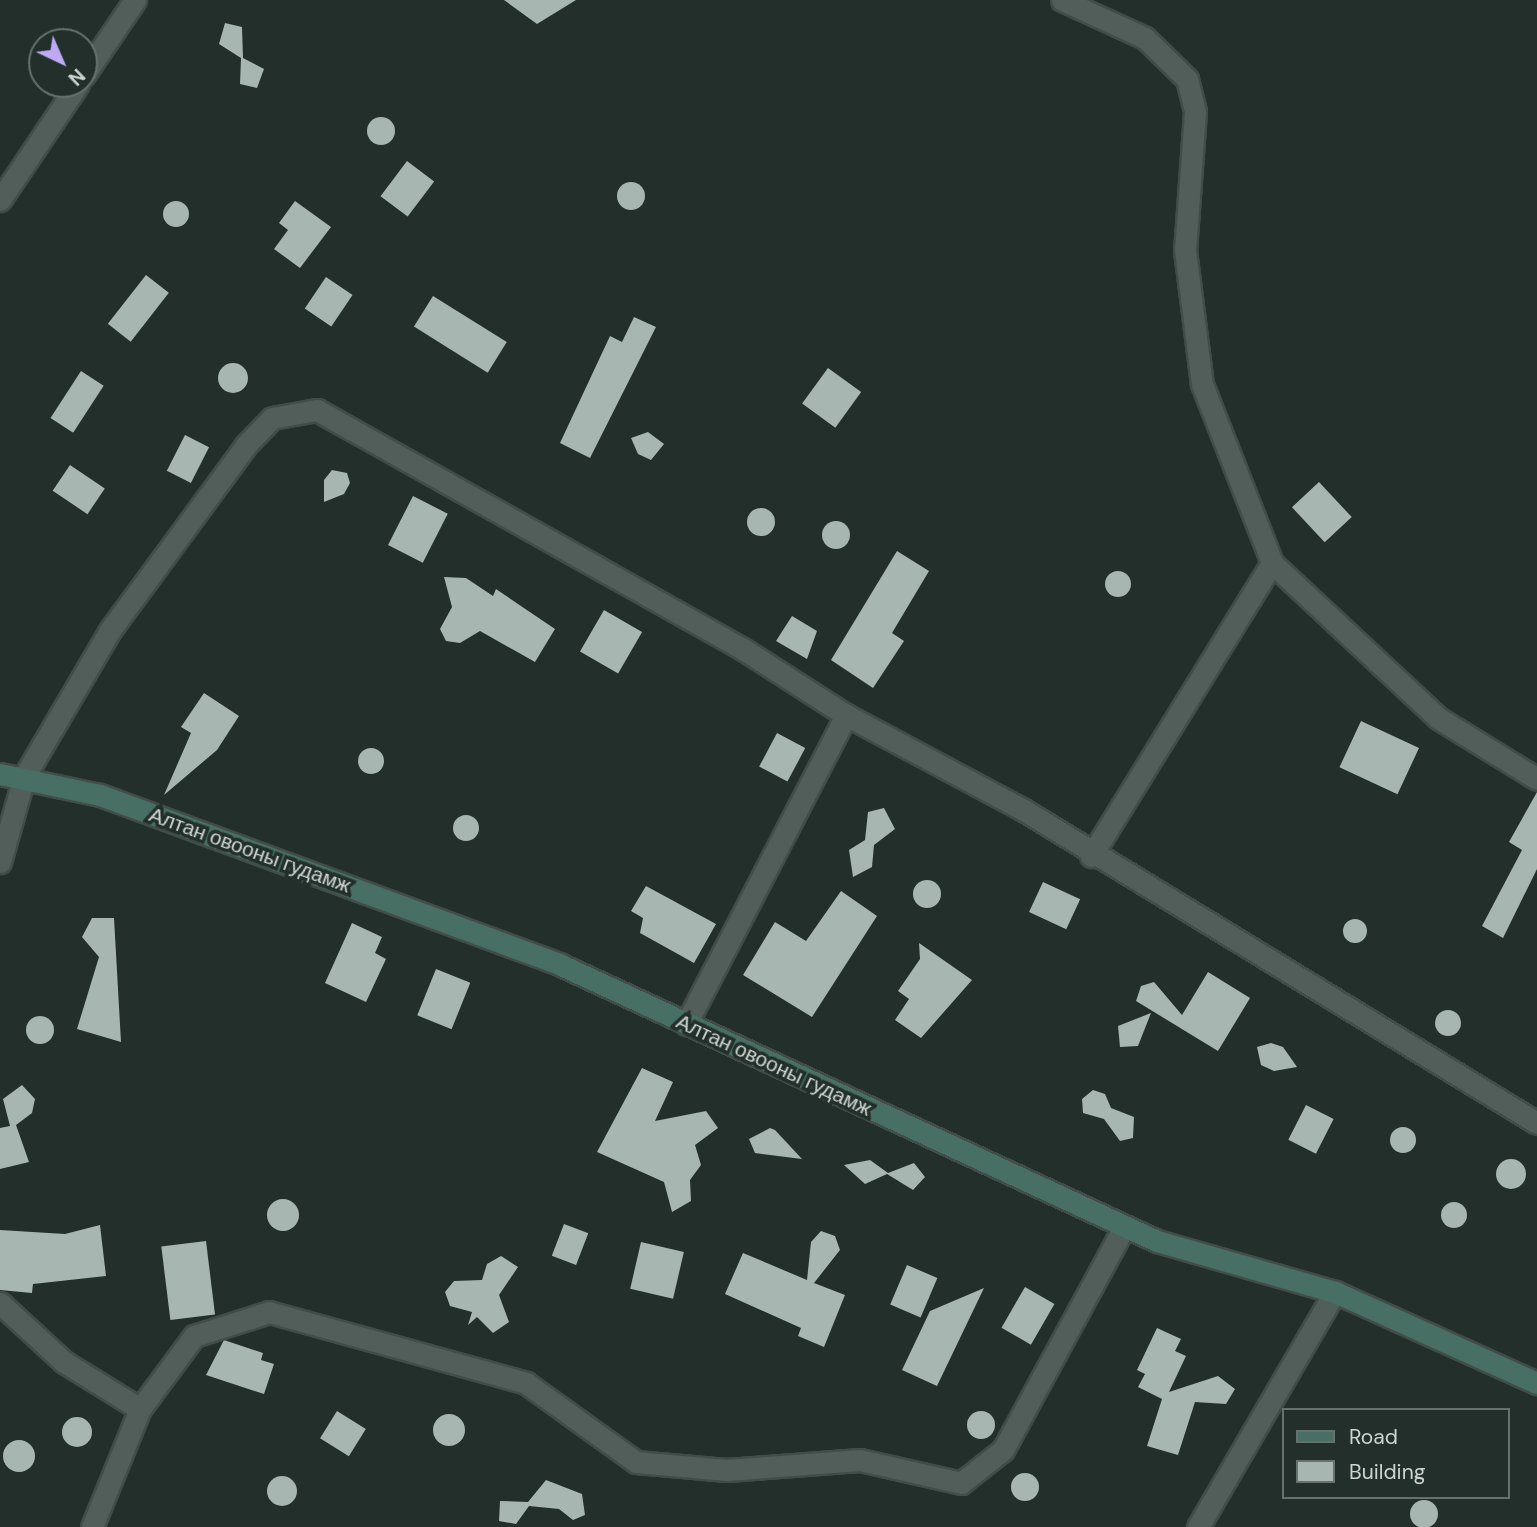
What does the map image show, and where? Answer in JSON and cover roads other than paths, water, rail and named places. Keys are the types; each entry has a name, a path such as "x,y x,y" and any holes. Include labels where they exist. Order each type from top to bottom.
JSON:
{"main road":[{"name":"Алтан овооны гудамж","path":"0,774 100,795 549,960 1124,1227 1335,1292 1537,1383"}],"street":[{"path":"98,54 135,0"},
{"path":"1062,0 1144,38 1187,79 1195,111 1185,250 1202,384 1272,563 1438,718 1537,779"},
{"path":"0,200 69,98"},
{"path":"0,862 24,777 111,629 246,445 272,418 317,410 743,649 846,715 1022,809 1091,856 1537,1123"},
{"path":"1091,856 1272,563"},
{"path":"686,1024 846,715"},
{"path":"92,1527 140,1409 194,1336 268,1312 526,1383 636,1462 727,1470 860,1460 961,1483 1003,1450 1124,1227"},
{"path":"1198,1527 1335,1292"},
{"path":"0,1303 64,1362 140,1409"}]}
